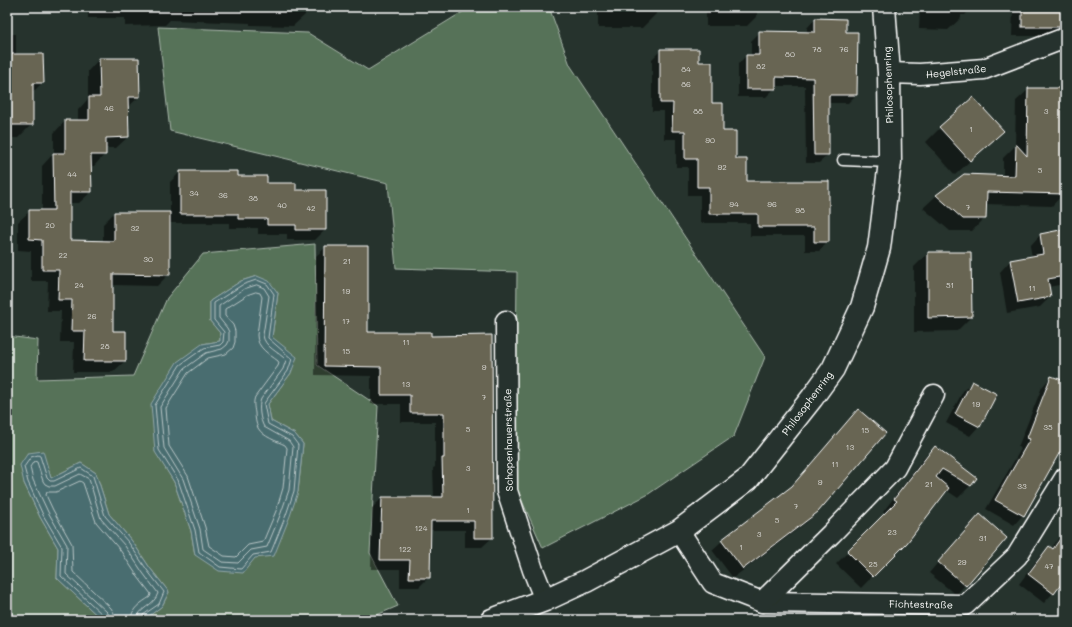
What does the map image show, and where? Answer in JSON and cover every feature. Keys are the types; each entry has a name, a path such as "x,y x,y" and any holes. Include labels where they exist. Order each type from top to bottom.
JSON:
{"street":[{"name":"Philosophenring","path":"492,620 545,600 586,581 679,531 748,479 812,398 832,369 862,307 879,248 890,162 889,73 884,7"},
{"name":"Hegelstraße","path":"889,73 920,74 984,69 1065,38"},
{"name":"Schopenhauerstraße","path":"506,321 507,490 533,570 545,600"},
{"path":"762,602 832,534 895,468 934,395"},
{"name":"Fichtestraße","path":"679,531 713,583 762,602 965,605 1017,556 1065,478"}],"lane":[{"path":"843,160 890,162"}],"green space":[{"path":"549,7 570,65 765,357 734,436 647,495 543,548 515,485 517,272 396,268 388,183 170,131 158,27 308,33 368,70 469,8"},
{"path":"315,244 317,365 378,406 370,553 398,606 365,620 144,620 162,606 169,592 150,568 132,541 109,514 96,473 81,463 51,478 42,451 24,483 40,517 58,548 57,578 102,620 7,620 7,336 38,340 37,379 133,376 167,298 203,254","holes":["257,276 278,293 272,337 291,373 268,404 271,421 295,434 303,444 298,492 195,555 191,531 174,482 155,451 202,344 220,341 220,333 210,321 210,301 241,281"]}],"water":[{"path":"257,276 269,281 278,293 272,337 297,357 291,373 268,404 271,421 295,434 303,444 298,492 274,556 255,558 243,573 219,571 195,555 191,531 174,482 155,452 151,404 177,362 202,344 220,341 220,333 210,321 210,301 241,281"},
{"path":"43,451 51,478 81,463 96,473 109,514 132,541 150,568 169,592 162,606 144,620 102,620 57,578 58,548 40,517 24,483 20,465 28,453"}],"building":[{"path":"1022,7 1064,7 1064,27 1022,27"},
{"path":"815,18 846,19 846,32 858,32 857,95 829,95 829,155 814,155 813,78 776,77 776,89 746,89 746,55 759,55 759,31 815,32"},
{"path":"660,49 699,49 699,62 712,62 712,103 723,103 723,131 736,131 736,159 747,159 747,181 829,181 829,242 814,242 814,227 758,227 758,214 709,214 709,187 697,187 697,159 685,159 685,131 672,131 673,103 660,103"},
{"path":"7,54 43,54 44,83 33,83 33,125 7,125"},
{"path":"99,58 139,58 140,97 128,97 129,137 106,138 106,155 91,155 92,192 70,192 70,240 114,241 114,212 170,212 170,275 113,274 113,331 126,331 126,361 84,361 85,331 71,331 72,300 58,300 59,270 42,270 42,240 29,239 29,210 54,210 53,153 65,153 65,120 89,120 89,97 100,97"},
{"path":"1028,88 1065,88 1065,194 987,192 986,219 963,219 936,195 964,174 1015,176 1016,144 1027,156"},
{"path":"973,97 1004,131 970,161 939,127"},
{"path":"180,171 238,171 238,176 267,176 267,183 296,183 296,190 326,190 326,230 296,230 296,225 267,225 267,219 238,219 238,214 180,214"},
{"path":"1065,229 1065,276 1048,279 1051,297 1018,303 1010,260 1043,254 1040,234"},
{"path":"325,246 368,246 368,332 431,332 431,336 492,335 493,538 474,538 474,521 431,521 430,578 409,578 410,560 380,560 382,497 443,497 442,458 444,458 444,413 410,413 410,395 381,395 381,367 324,366"},
{"path":"928,252 971,252 972,317 928,318"},
{"path":"1051,376 1065,381 1065,440 1061,450 1024,516 995,500 1030,439 1027,438"},
{"path":"972,381 997,394 980,427 955,414"},
{"path":"858,409 886,433 818,512 743,569 721,540 792,486"},
{"path":"935,446 977,478 971,486 942,469 936,477 949,488 907,543 873,577 847,551 897,501 894,499"},
{"path":"980,514 1007,538 966,586 938,562"},
{"path":"1065,532 1065,579 1054,594 1028,574 1049,546 1053,549"}]}
